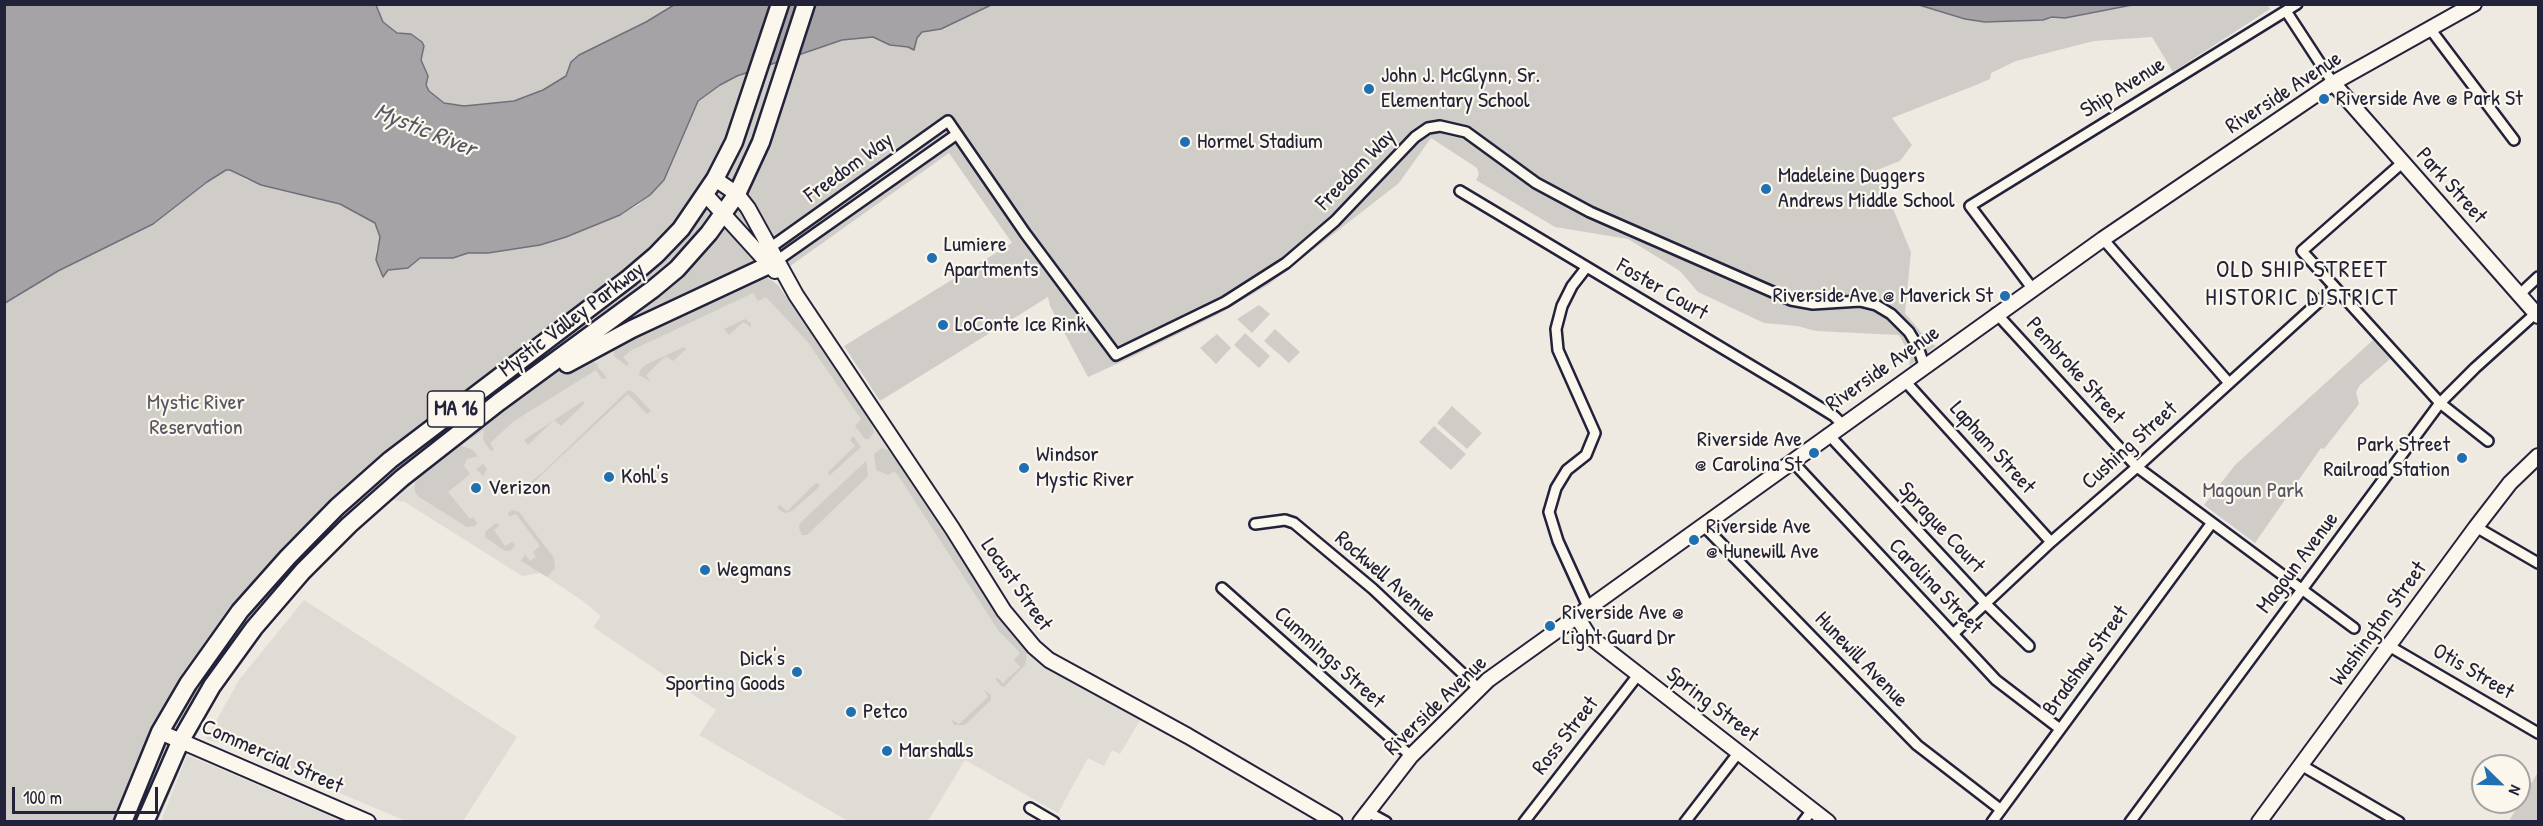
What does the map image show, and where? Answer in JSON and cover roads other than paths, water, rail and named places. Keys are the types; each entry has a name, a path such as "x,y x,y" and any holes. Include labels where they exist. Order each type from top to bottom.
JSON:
{"highway":[{"name":"Mystic Valley Parkway","path":"123,822 160,732 192,678 229,624 275,570 324,519 404,449 656,255 681,230 716,179 734,142 780,4"},
{"name":"Mystic Valley Parkway","path":"145,822 181,740 208,693 238,649 303,571 388,489 513,392 667,278 694,251 724,214 737,194 761,142 806,4"},
{"path":"513,392 770,257"}],"street":[{"name":"Ship Avenue","path":"2032,288 1970,206 2297,4"},
{"name":"Riverside Avenue","path":"1363,817 1411,756 1478,688 1996,313 2103,239 2333,83 2474,4"},
{"path":"2286,11 2333,83"},
{"path":"2430,30 2514,140"},
{"name":"Park Street","path":"2333,83 2402,164 2537,314"},
{"name":"Freedom Way","path":"770,257 948,121 1025,233 1116,355 1225,302 1286,263 1335,221 1415,137 1428,128 1440,126 1466,132 1536,183 1590,212 1791,300 1814,304 1860,301 1876,305 1891,314 1909,332 1918,347 1924,365"},
{"name":"Freedom Way","path":"770,257 957,134"},
{"path":"2402,164 2302,251 2440,403 2488,441"},
{"name":"Locust Street","path":"716,179 737,194 748,208 770,257 952,528 1004,611 1034,647 1049,660 1193,739 1335,822"},
{"name":"Foster Court","path":"1460,191 1792,390 1834,416 1842,424"},
{"name":"Locust Street","path":"706,195 770,257"},
{"path":"2103,239 2229,383"},
{"path":"1583,613 1549,512 1556,488 1567,470 1586,455 1595,433 1558,350 1556,329 1562,306 1572,286 1586,268"},
{"path":"2520,294 2538,277"},
{"name":"Cushing Street","path":"1953,634 2051,542 2334,288"},
{"name":"Pembroke Street","path":"1996,313 2137,467 2354,628"},
{"name":"Magoun Avenue","path":"2130,822 2440,403 2475,368 2537,314"},
{"name":"Lapham Street","path":"1904,380 2051,542"},
{"name":"Sprague Court","path":"1828,434 1986,604 2029,646"},
{"name":"Washington Street","path":"2259,822 2476,527 2510,483 2538,456"},
{"name":"Carolina Street","path":"1791,461 1839,515 2003,687 2060,729"},
{"name":"Rockwell Avenue","path":"1255,524 1285,520 1294,523 1373,589 1478,688"},
{"name":"Bradshaw Street","path":"1992,822 2211,524"},
{"name":"Hunewill Avenue","path":"1703,525 1917,745 2000,809"},
{"path":"2476,527 2538,563"},
{"name":"Cummings Street","path":"1222,588 1411,756"},
{"name":"Spring Street","path":"1583,613 1589,636 1828,822"},
{"name":"Otis Street","path":"2389,646 2538,733"},
{"name":"Ross Street","path":"1524,822 1638,675"},
{"name":"Commercial Street","path":"160,732 368,822"},
{"path":"1685,822 1739,752"},
{"path":"2301,765 2399,822"},
{"path":"1030,808 1054,822"},
{"path":"1803,822 1813,809"},
{"path":"1363,817 1386,822"}],"water":[{"name":"Mystic River","path":"5,5 376,5 383,22 397,33 411,34 422,42 424,46 421,60 428,76 426,85 429,91 444,103 464,106 514,101 543,90 566,76 571,62 579,55 646,22 674,5 991,5 941,29 922,32 917,38 914,50 890,45 873,37 842,40 737,76 720,85 698,101 664,180 650,195 620,215 540,245 488,253 468,253 453,258 420,258 408,268 388,270 383,277 376,260 380,237 375,223 340,204 261,185 226,170 153,224 58,271 5,303"},
{"path":"1919,5 2132,5 2065,18 1985,22 1965,19"}],"place":[{"name":"John J. McGlynn, Sr. Elementary School","path":"1369,89"},
{"name":"Riverside Ave @ Park St","path":"2324,99"},
{"name":"Hormel Stadium","path":"1185,142"},
{"name":"Madeleine Duggers Andrews Middle School","path":"1766,189"},
{"name":"Lumiere Apartments","path":"932,258"},
{"name":"Riverside Ave @ Maverick St","path":"2005,296"},
{"name":"LoConte Ice Rink","path":"943,325"},
{"name":"Riverside Ave @ Carolina St","path":"1814,453"},
{"name":"Park Street Railroad Station","path":"2462,458"},
{"name":"Windsor Mystic River","path":"1024,468"},
{"name":"Kohl's","path":"609,477"},
{"name":"Verizon","path":"476,488"},
{"name":"Riverside Ave @ Hunewill Ave","path":"1694,540"},
{"name":"Wegmans","path":"705,570"},
{"name":"Riverside Ave @ Light Guard Dr","path":"1550,626"},
{"name":"Dick's Sporting Goods","path":"797,672"},
{"name":"Petco","path":"851,712"},
{"name":"Marshalls","path":"887,751"}],"district":[{"name":"OLD SHIP STREET HISTORIC DISTRICT","path":"2302,285"}],"park label":[{"name":"Mystic River Reservation","path":"196,416"},
{"name":"Magoun Park","path":"2253,491"}]}
